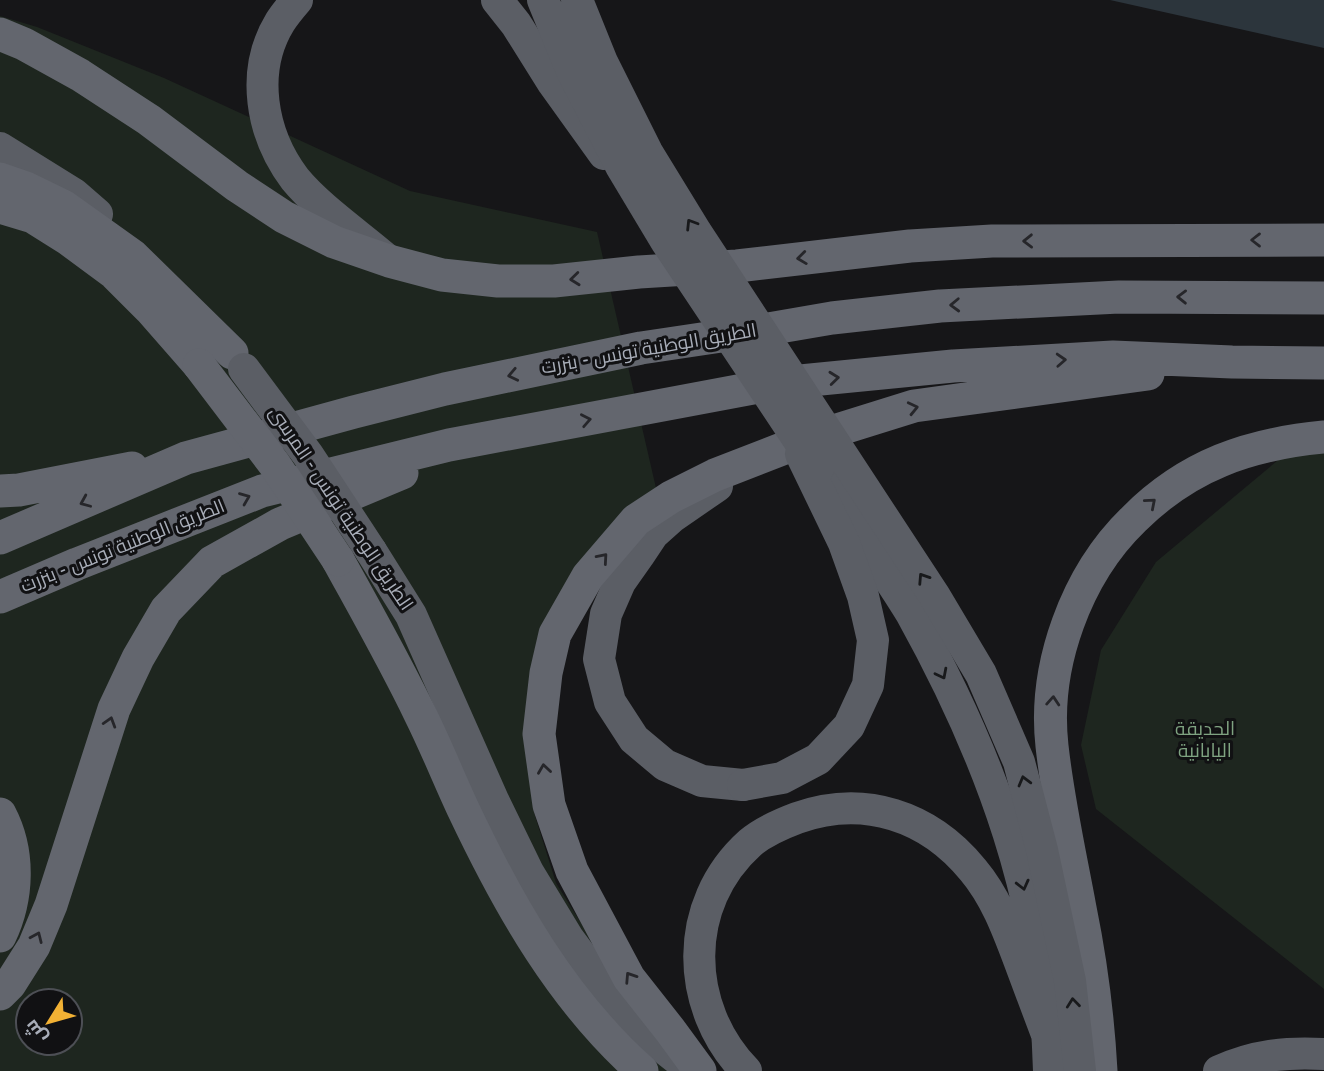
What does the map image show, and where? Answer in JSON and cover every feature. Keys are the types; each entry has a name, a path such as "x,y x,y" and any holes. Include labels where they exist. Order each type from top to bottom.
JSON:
{"highway":[{"path":"297,0 280,22 267,50 263,69 263,106 270,133 281,157 296,179 315,199 388,261"},
{"path":"497,0 666,241 910,611 974,738 1016,855 1042,978 1049,1040 1049,1071"},
{"path":"543,0 572,71 621,166 666,241"},
{"path":"577,0 602,62 647,152 696,232 934,595 981,674 1018,762 1042,850 1070,981 1080,1071"},
{"path":"0,34 80,75 149,120 237,186 284,217 334,242 388,261 442,275 498,281 554,281 737,266 910,246 978,242 1324,240"},
{"name":"الطريق الوطنية تونس - المرسى","path":"0,148 74,194 140,251 232,353 308,454 411,615 493,800 528,872 568,938 612,997 661,1046 693,1071"},
{"path":"0,179 63,206 133,257 232,353"},
{"path":"0,207 33,216 114,273 199,365 275,465 338,560 421,715 502,889 542,956 588,1017 642,1071"},
{"name":"الطريق الوطنية تونس - بنزرت","path":"0,538 186,458 445,389 640,348 832,317 940,306 1119,296 1324,298"},
{"name":"الطريق الوطنية تونس - بنزرت","path":"0,597 262,491 449,445 780,383 953,366 1113,357 1324,363"},
{"path":"700,1071 629,978 572,871 548,805 539,734 546,673 555,634 587,576 636,520 671,497 715,475 804,440 914,406 1232,362"},
{"path":"759,458 672,517 653,534 620,582 606,614 600,659 610,702 634,739 665,765 702,781 743,785 782,778 818,759 849,726 868,685 873,640 863,596 844,543 782,415"},
{"path":"1101,1071 1092,979 1066,841 1052,744 1052,701 1066,626 1100,559 1123,529 1150,502 1181,480 1236,454 1295,440 1324,437"},
{"path":"0,994 10,984 34,946 51,905 114,709 138,658 166,610 212,562 280,524 486,439"},
{"path":"0,491 19,490 186,458"},
{"path":"746,1071 717,1032 703,996 698,959 703,921 713,891 730,864 752,842 778,825 808,814 847,808 886,812 923,826 955,850 974,870 990,894 1006,928 1049,1040"},
{"path":"0,814 7,827 15,888 0,936"},
{"path":"1219,1071 1256,1058 1294,1052 1324,1054"}],"green space":[{"path":"0,16 37,27 164,78 410,191 597,232 656,488 580,569 526,743 535,816 556,883 674,1071 0,1071"},
{"name":"الحديقة اليابانية","path":"1295,446 1324,446 1324,989 1096,809 1081,745 1101,650 1156,562"}],"shaded area":[{"path":"1110,0 1324,0 1324,48"}]}
